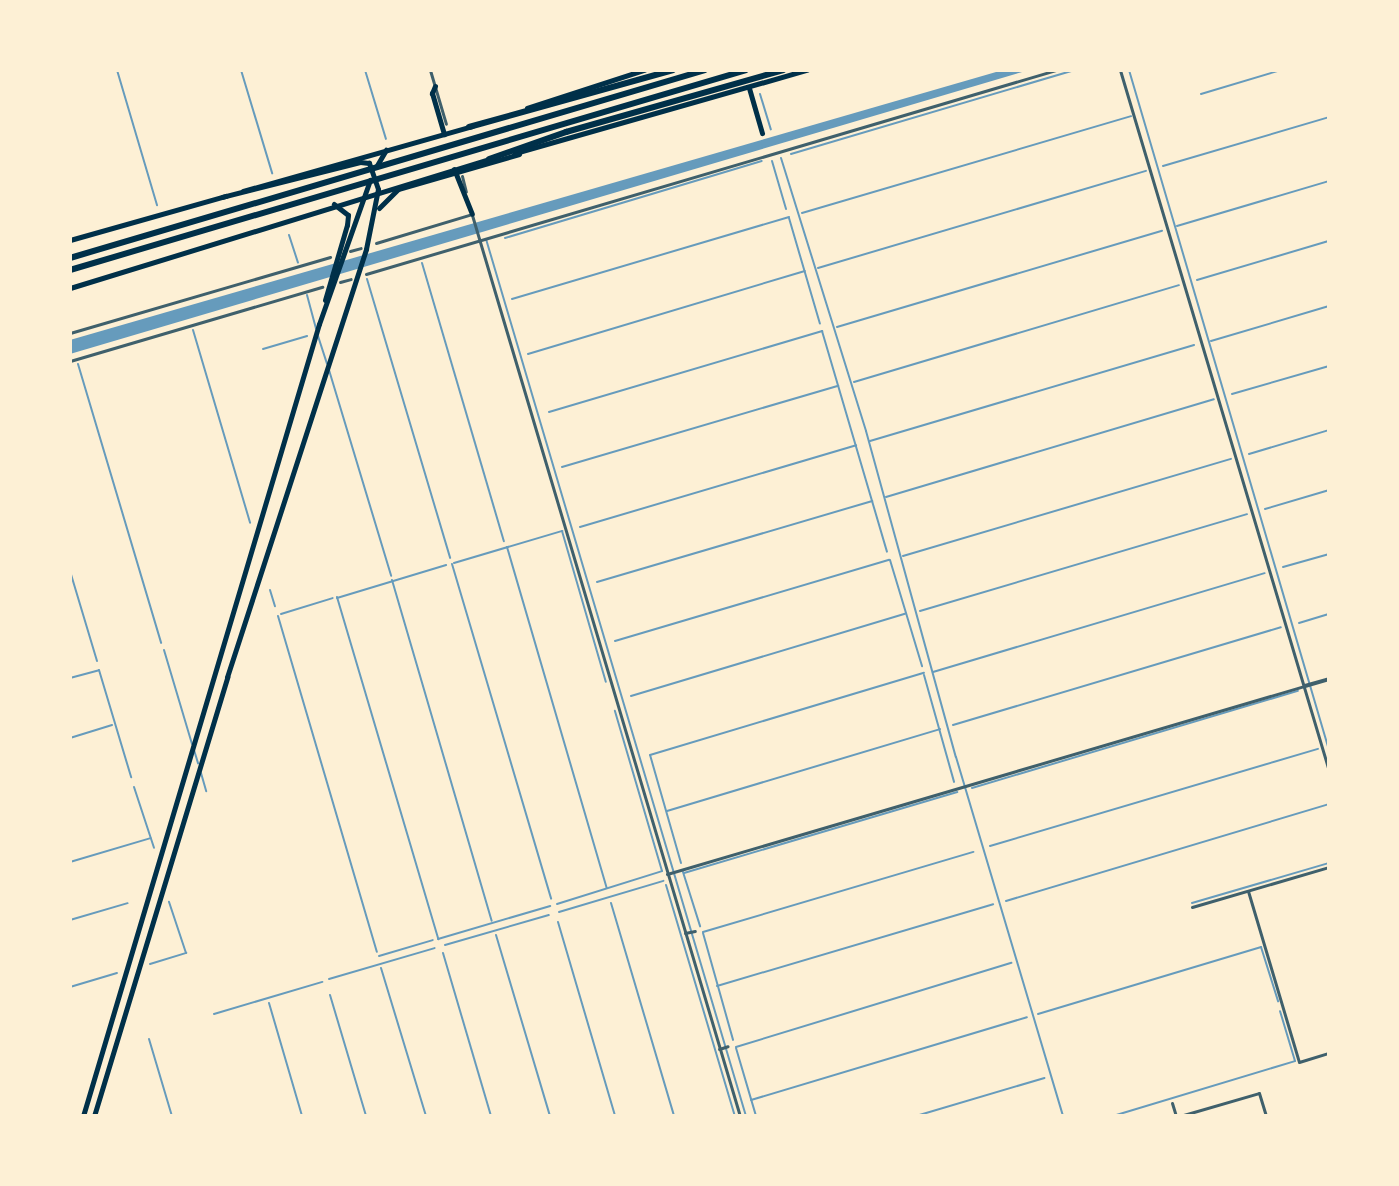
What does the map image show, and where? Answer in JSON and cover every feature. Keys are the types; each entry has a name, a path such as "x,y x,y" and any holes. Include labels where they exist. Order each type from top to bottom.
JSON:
{"highway":[{"path":"469,127 644,70"},
{"path":"70,240 673,70"},
{"path":"70,258 705,70"},
{"path":"70,270 746,70"},
{"path":"70,288 378,189 457,172 566,132 783,70"},
{"path":"377,211 398,189 807,70"},
{"path":"435,86 432,93 444,134"},
{"path":"749,88 764,132"},
{"path":"489,159 535,148"},
{"path":"337,257 373,171 386,150"},
{"path":"94,1116 199,769 328,368 362,273 363,248 377,211 378,189 373,171 360,162 222,197"},
{"path":"457,172 472,216"},
{"path":"83,1116 335,281 337,257 348,215 334,204"}],"street":[{"path":"430,70 446,124"},
{"path":"362,273 1056,70"},
{"path":"1120,70 1305,686 1327,750 1329,771"},
{"path":"376,243 472,216 740,1116"},
{"path":"350,251 363,248"},
{"path":"70,333 337,257"},
{"path":"335,281 351,279"},
{"path":"70,361 322,287"},
{"path":"669,873 1329,679"},
{"path":"160,865 169,868"},
{"path":"1192,907 1329,867"},
{"path":"1248,891 1299,1062 1329,1053"},
{"path":"687,933 695,931"},
{"path":"108,1036 117,1038"},
{"path":"721,1048 728,1046"},
{"path":"1172,1103 1178,1116 1259,1093 1266,1116"}],"water":[{"path":"1003,70 1029,70 70,354 70,340"}],"waterway":[{"path":"117,70 157,205"},
{"path":"241,70 272,173"},
{"path":"365,70 386,139"},
{"path":"791,154 1074,70"},
{"path":"1129,70 1329,750"},
{"path":"1201,94 1281,70"},
{"path":"760,94 771,129"},
{"path":"802,213 1131,116"},
{"path":"1163,166 1329,117"},
{"path":"781,158 866,431 956,757 1063,1116"},
{"path":"505,238 762,161"},
{"path":"772,161 786,209"},
{"path":"818,268 1146,171"},
{"path":"1177,226 1329,181"},
{"path":"512,299 789,217"},
{"path":"789,218 820,324"},
{"path":"837,327 1162,231"},
{"path":"289,235 298,263"},
{"path":"486,239 746,1116"},
{"path":"1197,280 1329,241"},
{"path":"422,263 504,541"},
{"path":"528,354 805,271"},
{"path":"367,279 450,558"},
{"path":"854,382 1179,285"},
{"path":"307,295 316,329"},
{"path":"1211,341 1329,306"},
{"path":"193,330 250,523"},
{"path":"822,331 887,552"},
{"path":"549,412 822,331"},
{"path":"263,349 307,336"},
{"path":"318,336 327,364"},
{"path":"870,441 1194,345"},
{"path":"78,364 161,643"},
{"path":"1232,394 1329,366"},
{"path":"329,370 391,576"},
{"path":"562,467 838,386"},
{"path":"886,497 1214,399"},
{"path":"1249,454 1329,430"},
{"path":"580,527 856,445"},
{"path":"903,556 1231,459"},
{"path":"1265,509 1329,490"},
{"path":"597,582 872,501"},
{"path":"920,611 1247,514"},
{"path":"454,563 562,531 606,682"},
{"path":"507,547 607,888"},
{"path":"1283,567 1329,554"},
{"path":"615,641 889,560"},
{"path":"890,560 922,666"},
{"path":"452,564 551,899"},
{"path":"337,598 446,565"},
{"path":"70,571 97,661"},
{"path":"933,672 1265,573"},
{"path":"392,580 492,921"},
{"path":"270,590 275,606"},
{"path":"337,597 438,939 550,906"},
{"path":"281,614 333,598"},
{"path":"631,696 905,614"},
{"path":"1299,623 1329,614"},
{"path":"278,616 377,952"},
{"path":"953,725 1281,627"},
{"path":"164,650 192,744"},
{"path":"70,678 99,670 131,777"},
{"path":"681,863 650,755 924,673"},
{"path":"924,675 954,782"},
{"path":"972,788 1298,691"},
{"path":"557,904 662,871 615,711"},
{"path":"70,738 112,725"},
{"path":"667,811 940,729"},
{"path":"990,846 1318,749"},
{"path":"194,750 198,763"},
{"path":"201,773 206,791"},
{"path":"134,787 154,848"},
{"path":"684,873 957,792"},
{"path":"1006,901 1329,804"},
{"path":"70,862 151,838"},
{"path":"703,932 973,852"},
{"path":"1192,903 1329,863"},
{"path":"683,872 700,926"},
{"path":"559,912 663,881"},
{"path":"666,885 735,1116"},
{"path":"150,964 186,953 169,902"},
{"path":"70,920 128,903"},
{"path":"611,903 674,1116"},
{"path":"717,986 993,904"},
{"path":"445,945 549,915"},
{"path":"558,922 615,1116"},
{"path":"703,933 733,1040"},
{"path":"496,935 550,1116"},
{"path":"379,956 433,940"},
{"path":"1038,1014 1261,947 1278,1001"},
{"path":"329,979 435,948"},
{"path":"443,953 491,1116"},
{"path":"736,1047 1011,963"},
{"path":"381,968 426,1116"},
{"path":"70,987 117,973"},
{"path":"214,1014 322,982"},
{"path":"330,995 366,1116"},
{"path":"269,1003 302,1116"},
{"path":"1113,1116 1295,1061 1280,1011"},
{"path":"751,1100 1027,1017"},
{"path":"149,1039 172,1116"},
{"path":"736,1048 756,1116"},
{"path":"916,1116 1044,1078"}]}
